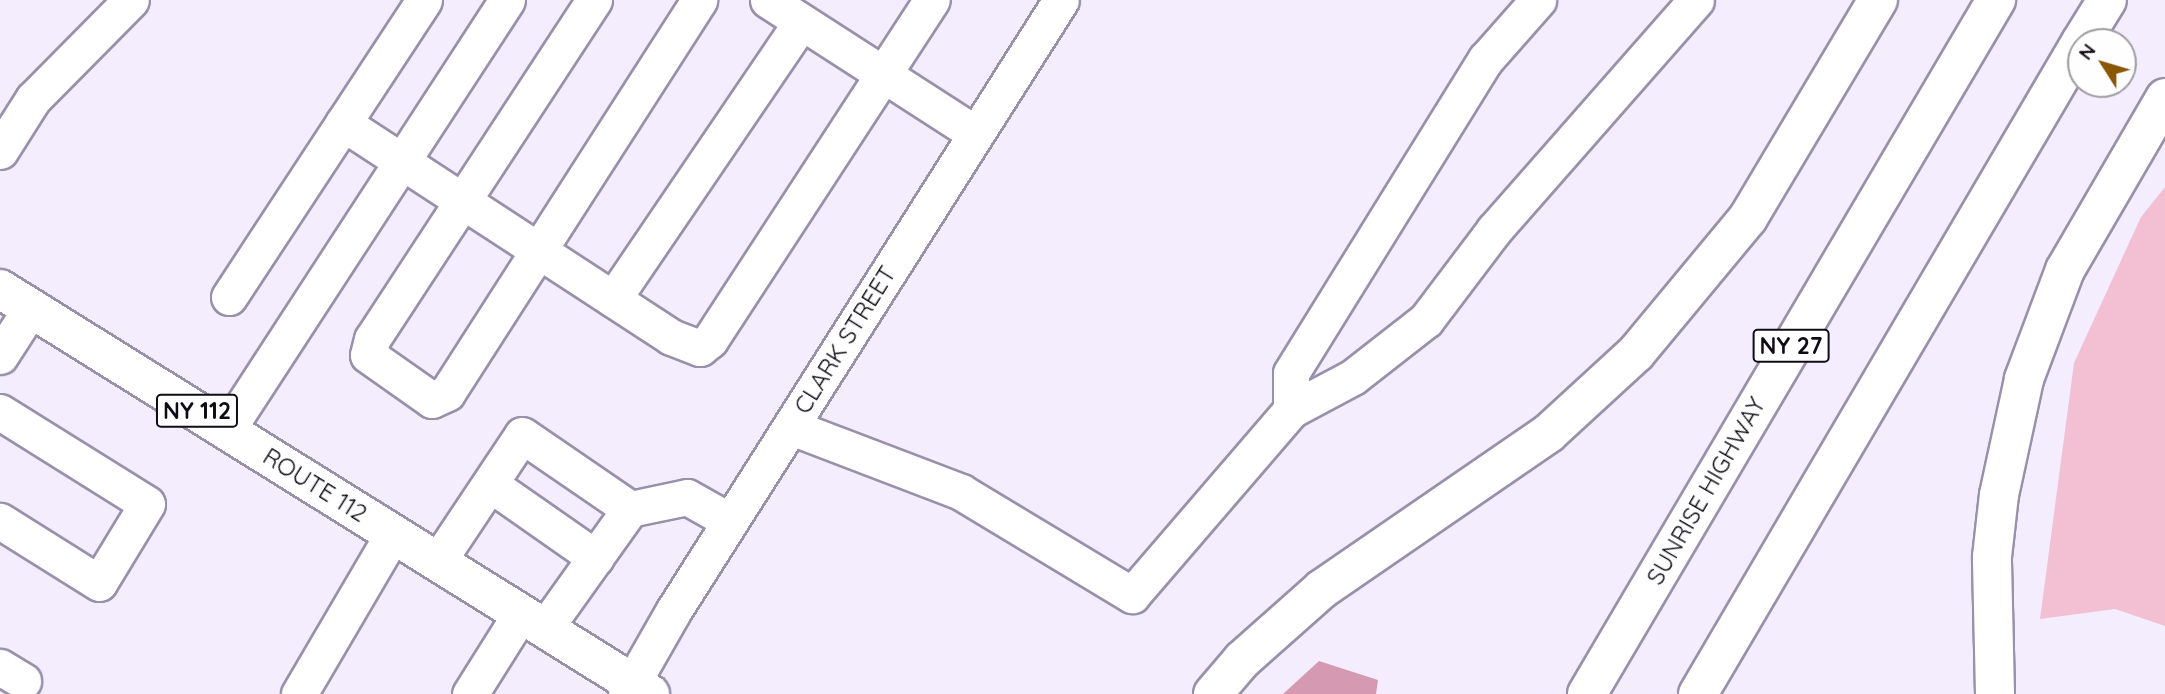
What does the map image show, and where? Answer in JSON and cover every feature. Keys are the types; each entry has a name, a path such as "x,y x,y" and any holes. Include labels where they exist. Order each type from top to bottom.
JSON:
{"main road":[{"path":"1213,694 1242,660 1322,589 1549,433 1636,353 1748,218 1878,0"},
{"name":"SUNRISE HIGHWAY","path":"1587,694 1996,0"},
{"path":"2090,28 2107,0"},
{"path":"1698,694 2067,66"},
{"path":"1995,694 1992,556 1999,495 2024,379 2066,270 2165,98"},
{"name":"ROUTE 112","path":"15,298 438,561 636,690"}],"street":[{"path":"0,151 33,99 131,0"},
{"path":"229,297 424,0"},
{"path":"227,429 507,0"},
{"path":"594,0 465,202 372,338 368,355 432,400 447,393 698,0"},
{"path":"768,0 974,133"},
{"path":"343,123 687,346 699,348 710,340 932,0"},
{"name":"CLARK STREET","path":"636,690 730,521 791,428 974,133 1061,0"},
{"path":"1291,410 1291,373 1486,59 1538,0"},
{"path":"1661,0 1662,41"},
{"path":"791,428 961,492 1132,595 1291,410 1353,377 1426,320 1494,230 1696,0"},
{"path":"613,299 801,22"},
{"path":"0,356 15,298"},
{"path":"0,412 147,504 99,583 0,522"},
{"path":"438,561 522,435 630,509"},
{"path":"490,484 596,558"},
{"path":"470,694 533,621 596,558 630,509 687,497 730,521"},
{"path":"299,694 393,534"}],"shaded area":[{"path":"2165,187 2165,626 2115,609 2040,619 2074,363 2141,217"},
{"path":"1319,661 1378,680 1376,694 1283,694"}]}
